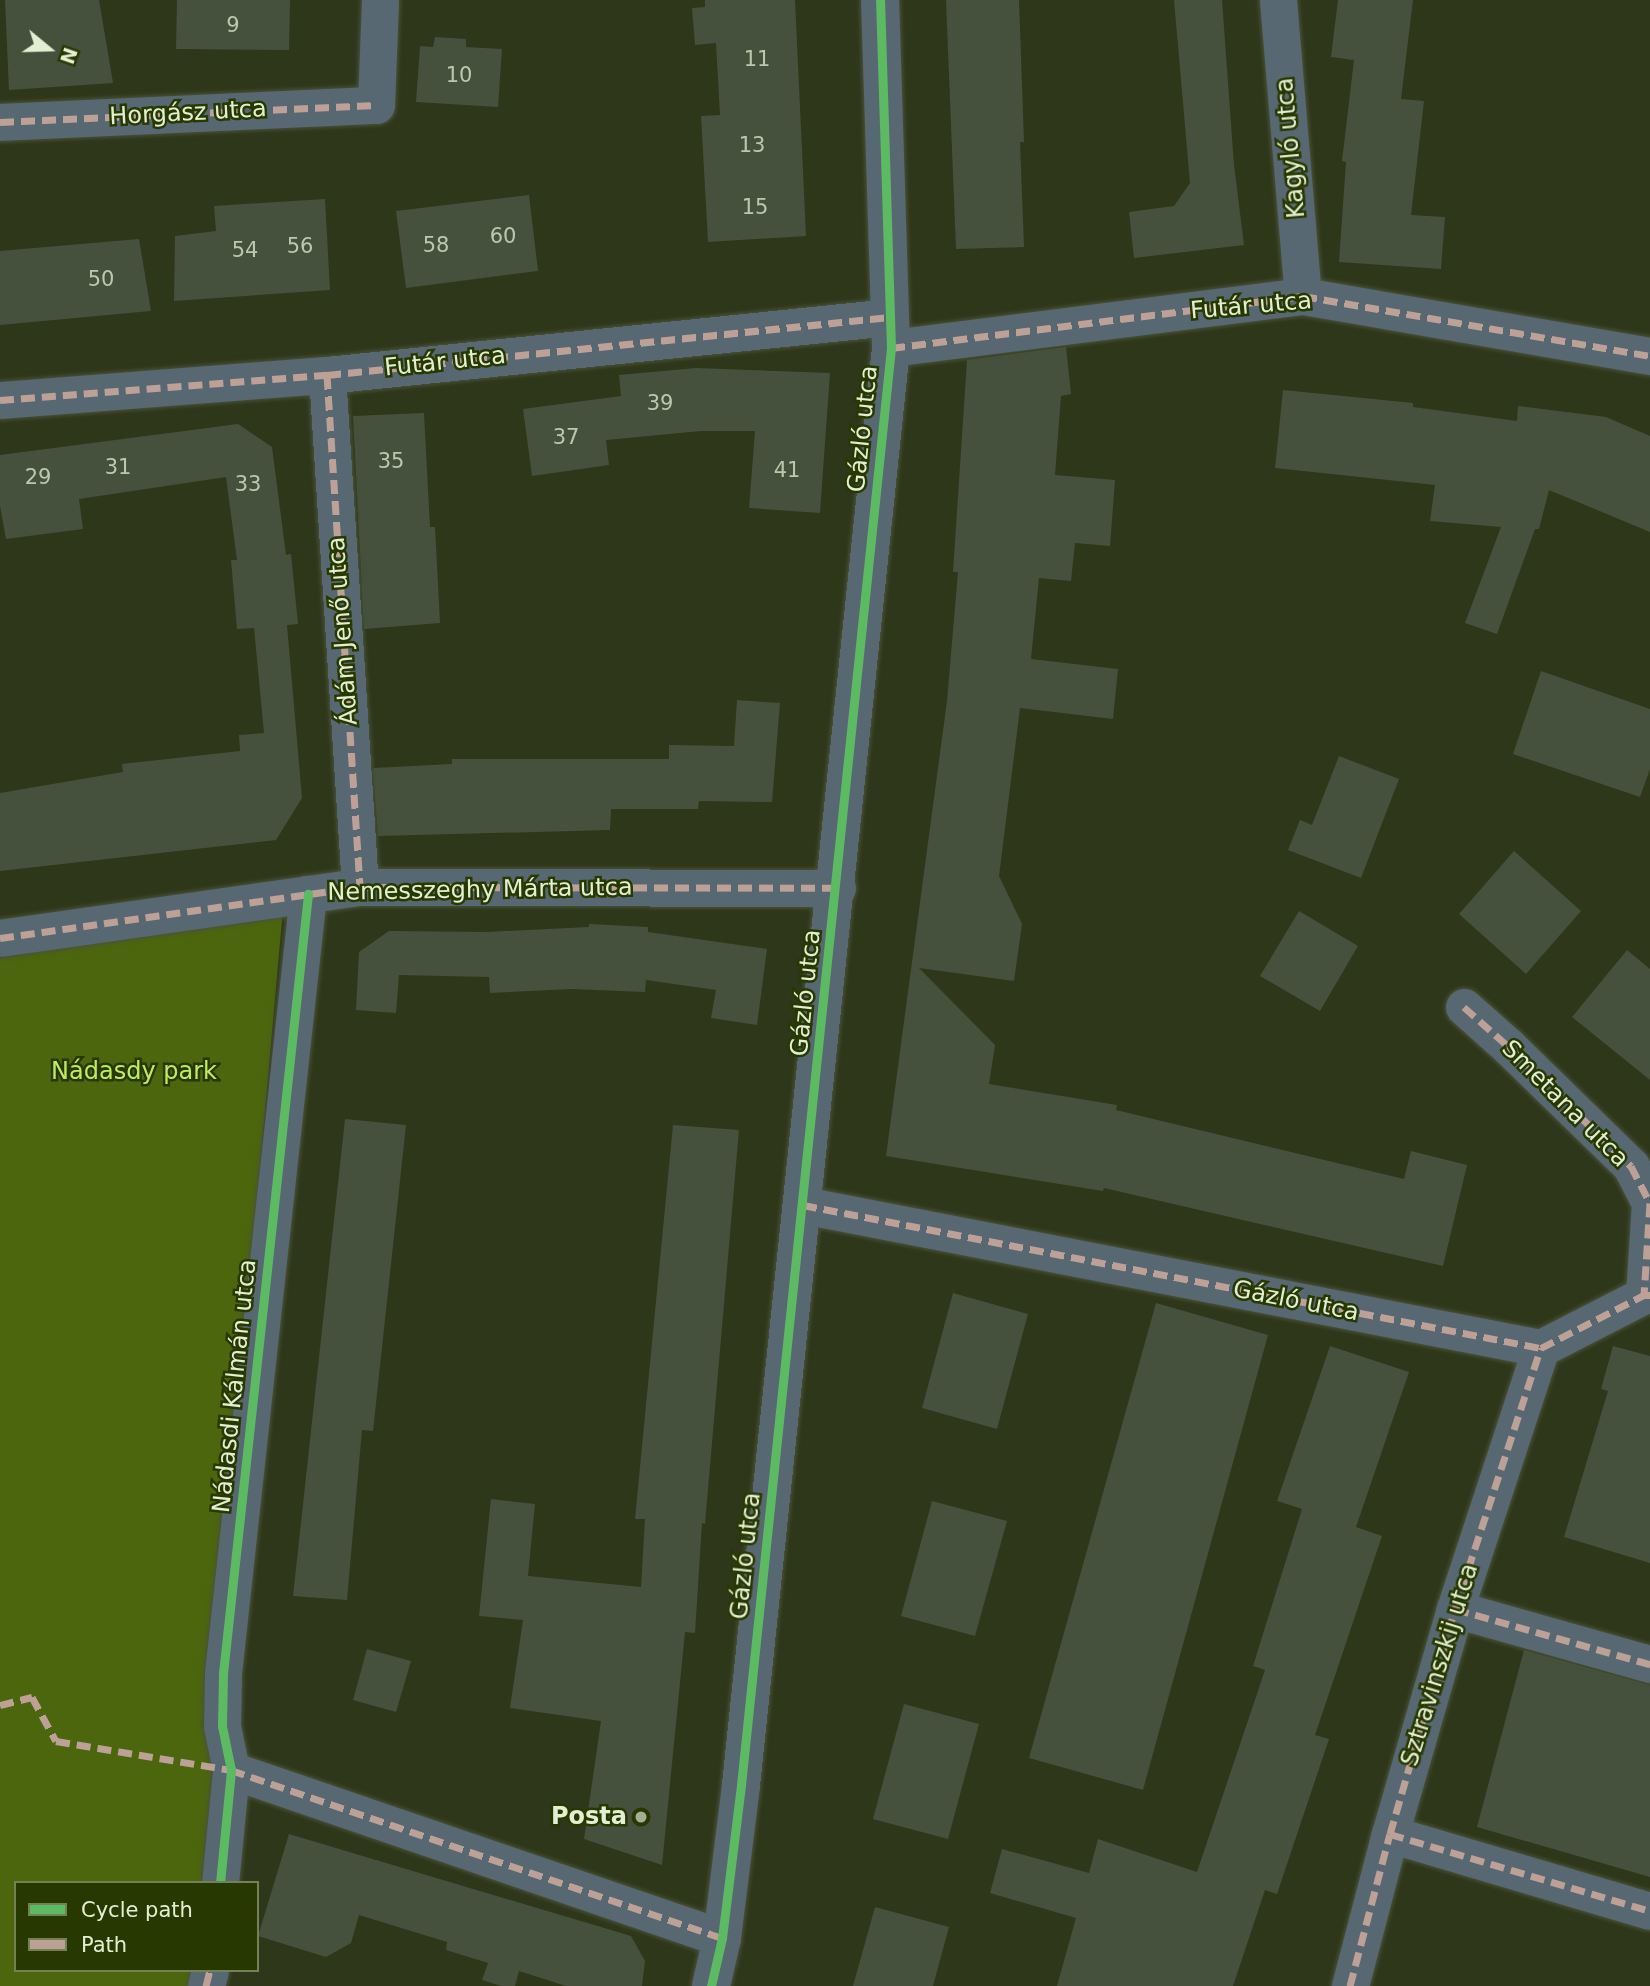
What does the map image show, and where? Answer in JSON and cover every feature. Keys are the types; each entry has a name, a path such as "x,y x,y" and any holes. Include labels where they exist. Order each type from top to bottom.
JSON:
{"street":[{"name":"Horgász utca","path":"0,122 376,105 380,0"},
{"name":"Gázló utca","path":"711,1986 722,1938 741,1785 837,888 890,332 880,0"},
{"name":"Kagyló utca","path":"1279,0 1303,296"},
{"name":"Futár utca","path":"0,400 890,332 1303,296 1650,356"},
{"name":"Ádám Jenő utca","path":"327,374 360,887"},
{"name":"Nemesszeghy Márta utca","path":"0,938 360,887 837,888"},
{"name":"Nádasdi Kálmán utca","path":"220,1881 231,1770 222,1726 223,1673 307,894"},
{"name":"Smetana utca","path":"1464,1007 1631,1166 1650,1203 1647,1295 1541,1348"},
{"name":"Gázló utca","path":"803,1205 1541,1348"},
{"name":"Sztravinszkij utca","path":"1350,1986 1390,1834 1455,1609 1541,1348"},
{"path":"1455,1609 1650,1664"},
{"path":"231,1770 722,1938"},
{"path":"1390,1834 1650,1911"}],"green space":[{"name":"Nádasdy park","path":"283,909 211,1715 217,1881 14,1881 14,1972 194,1972 190,1986 0,1986 0,958"}],"building":[{"path":"5,0 99,0 113,83 9,90"},
{"path":"177,0 290,0 289,50 176,49"},
{"path":"705,0 795,0 806,236 708,242 701,116 720,115 716,43 695,45 692,8 705,7"},
{"path":"946,0 1019,0 1024,142 1020,142 1024,247 956,249"},
{"path":"1174,0 1222,0 1234,165 1244,245 1134,258 1129,212 1174,206 1190,183"},
{"path":"1338,0 1413,0 1401,99 1424,101 1411,215 1445,217 1441,269 1339,262 1346,162 1342,161 1354,60 1331,57"},
{"path":"435,37 466,39 466,47 502,49 498,107 416,102 420,46 433,47"},
{"path":"529,195 538,271 406,288 396,211"},
{"path":"325,199 330,290 174,301 175,236 216,231 214,206"},
{"path":"139,239 151,311 0,325 0,251"},
{"path":"1066,347 1071,394 1061,396 1055,475 1115,480 1110,546 1075,543 1071,581 1039,578 1031,659 1118,669 1113,719 1020,708 999,876 1022,924 1014,981 919,968 995,1045 989,1084 1117,1105 1116,1110 1404,1179 1411,1151 1467,1165 1443,1266 1104,1188 1103,1191 886,1156 947,701 958,572 953,572 967,360"},
{"path":"696,368 830,373 820,513 749,508 755,431 701,431 606,440 609,465 532,476 523,409 621,396 619,375"},
{"path":"1283,390 1413,403 1413,407 1517,421 1518,406 1606,417 1650,436 1650,532 1549,490 1539,529 1535,529 1497,634 1465,623 1501,527 1430,521 1435,485 1275,468"},
{"path":"424,413 430,527 435,527 440,623 364,629 353,416"},
{"path":"238,424 272,447 286,555 291,554 298,624 287,625 302,798 276,840 0,871 0,793 123,772 122,764 240,751 239,735 264,733 254,628 237,629 231,560 237,560 226,477 79,499 83,529 6,539 0,506 0,455"},
{"path":"1541,671 1650,709 1650,769 1640,797 1513,754"},
{"path":"737,700 780,703 772,802 699,801 698,809 611,809 610,830 378,836 373,768 452,764 452,759 669,759 669,745 734,746"},
{"path":"1339,756 1399,779 1361,878 1288,850 1300,820 1312,825"},
{"path":"1514,851 1581,911 1526,974 1459,914"},
{"path":"1299,911 1358,946 1320,1011 1260,976"},
{"path":"589,924 648,927 648,932 767,949 757,1025 711,1018 716,990 646,980 645,992 572,989 490,993 489,977 399,975 396,1013 356,1010 359,952 389,931 487,932 589,927"},
{"path":"1627,950 1650,969 1650,1080 1572,1017"},
{"path":"345,1119 406,1125 373,1431 362,1430 347,1600 293,1596"},
{"path":"673,1125 739,1130 705,1524 702,1523 695,1633 685,1632 662,1865 584,1839 601,1721 510,1708 523,1620 479,1616 491,1499 535,1504 528,1576 641,1587 645,1519 635,1519"},
{"path":"953,1293 1028,1314 997,1429 922,1408"},
{"path":"1156,1303 1268,1335 1143,1790 1029,1758"},
{"path":"1330,1346 1409,1372 1356,1527 1382,1536 1315,1735 1329,1739 1277,1894 1265,1890 1233,1986 1057,1986 1076,1918 990,1893 1002,1849 1089,1873 1098,1839 1197,1872 1265,1670 1253,1666 1302,1509 1277,1501"},
{"path":"1613,1346 1650,1356 1650,1563 1564,1537 1608,1391 1601,1389"},
{"path":"932,1501 1007,1521 975,1636 901,1616"},
{"path":"367,1649 411,1661 396,1712 353,1700"},
{"path":"1524,1650 1650,1685 1650,1877 1477,1827"},
{"path":"904,1704 979,1724 948,1839 873,1819"},
{"path":"289,1834 631,1936 645,1961 642,1986 566,1986 519,1971 515,1986 501,1986 482,1980 488,1963 446,1950 447,1942 359,1915 351,1943 326,1957 259,1936"},
{"path":"875,1907 949,1927 933,1986 853,1986"}],"marked path":[{"path":"0,122 376,105"},
{"path":"891,348 1303,296 1650,356"},
{"path":"0,400 327,375 890,317"},
{"path":"327,375 360,887"},
{"path":"0,938 360,887 837,888"},
{"path":"1464,1007 1631,1166 1650,1203 1644,1295"},
{"path":"803,1205 1541,1348"},
{"path":"1541,1348 1644,1295 1650,1295"},
{"path":"1350,1986 1390,1834 1455,1609 1541,1348"},
{"path":"1455,1609 1650,1664"},
{"path":"0,1705 32,1697 56,1741 231,1770 722,1938"},
{"path":"1390,1834 1650,1911"},
{"path":"206,1986 210,1972"}],"cycle path":[{"path":"711,1986 722,1938 741,1785 891,348 880,0"},
{"path":"220,1881 231,1770 222,1726 223,1673 308,894"}],"place":[{"name":"Posta","path":"641,1817"}]}
